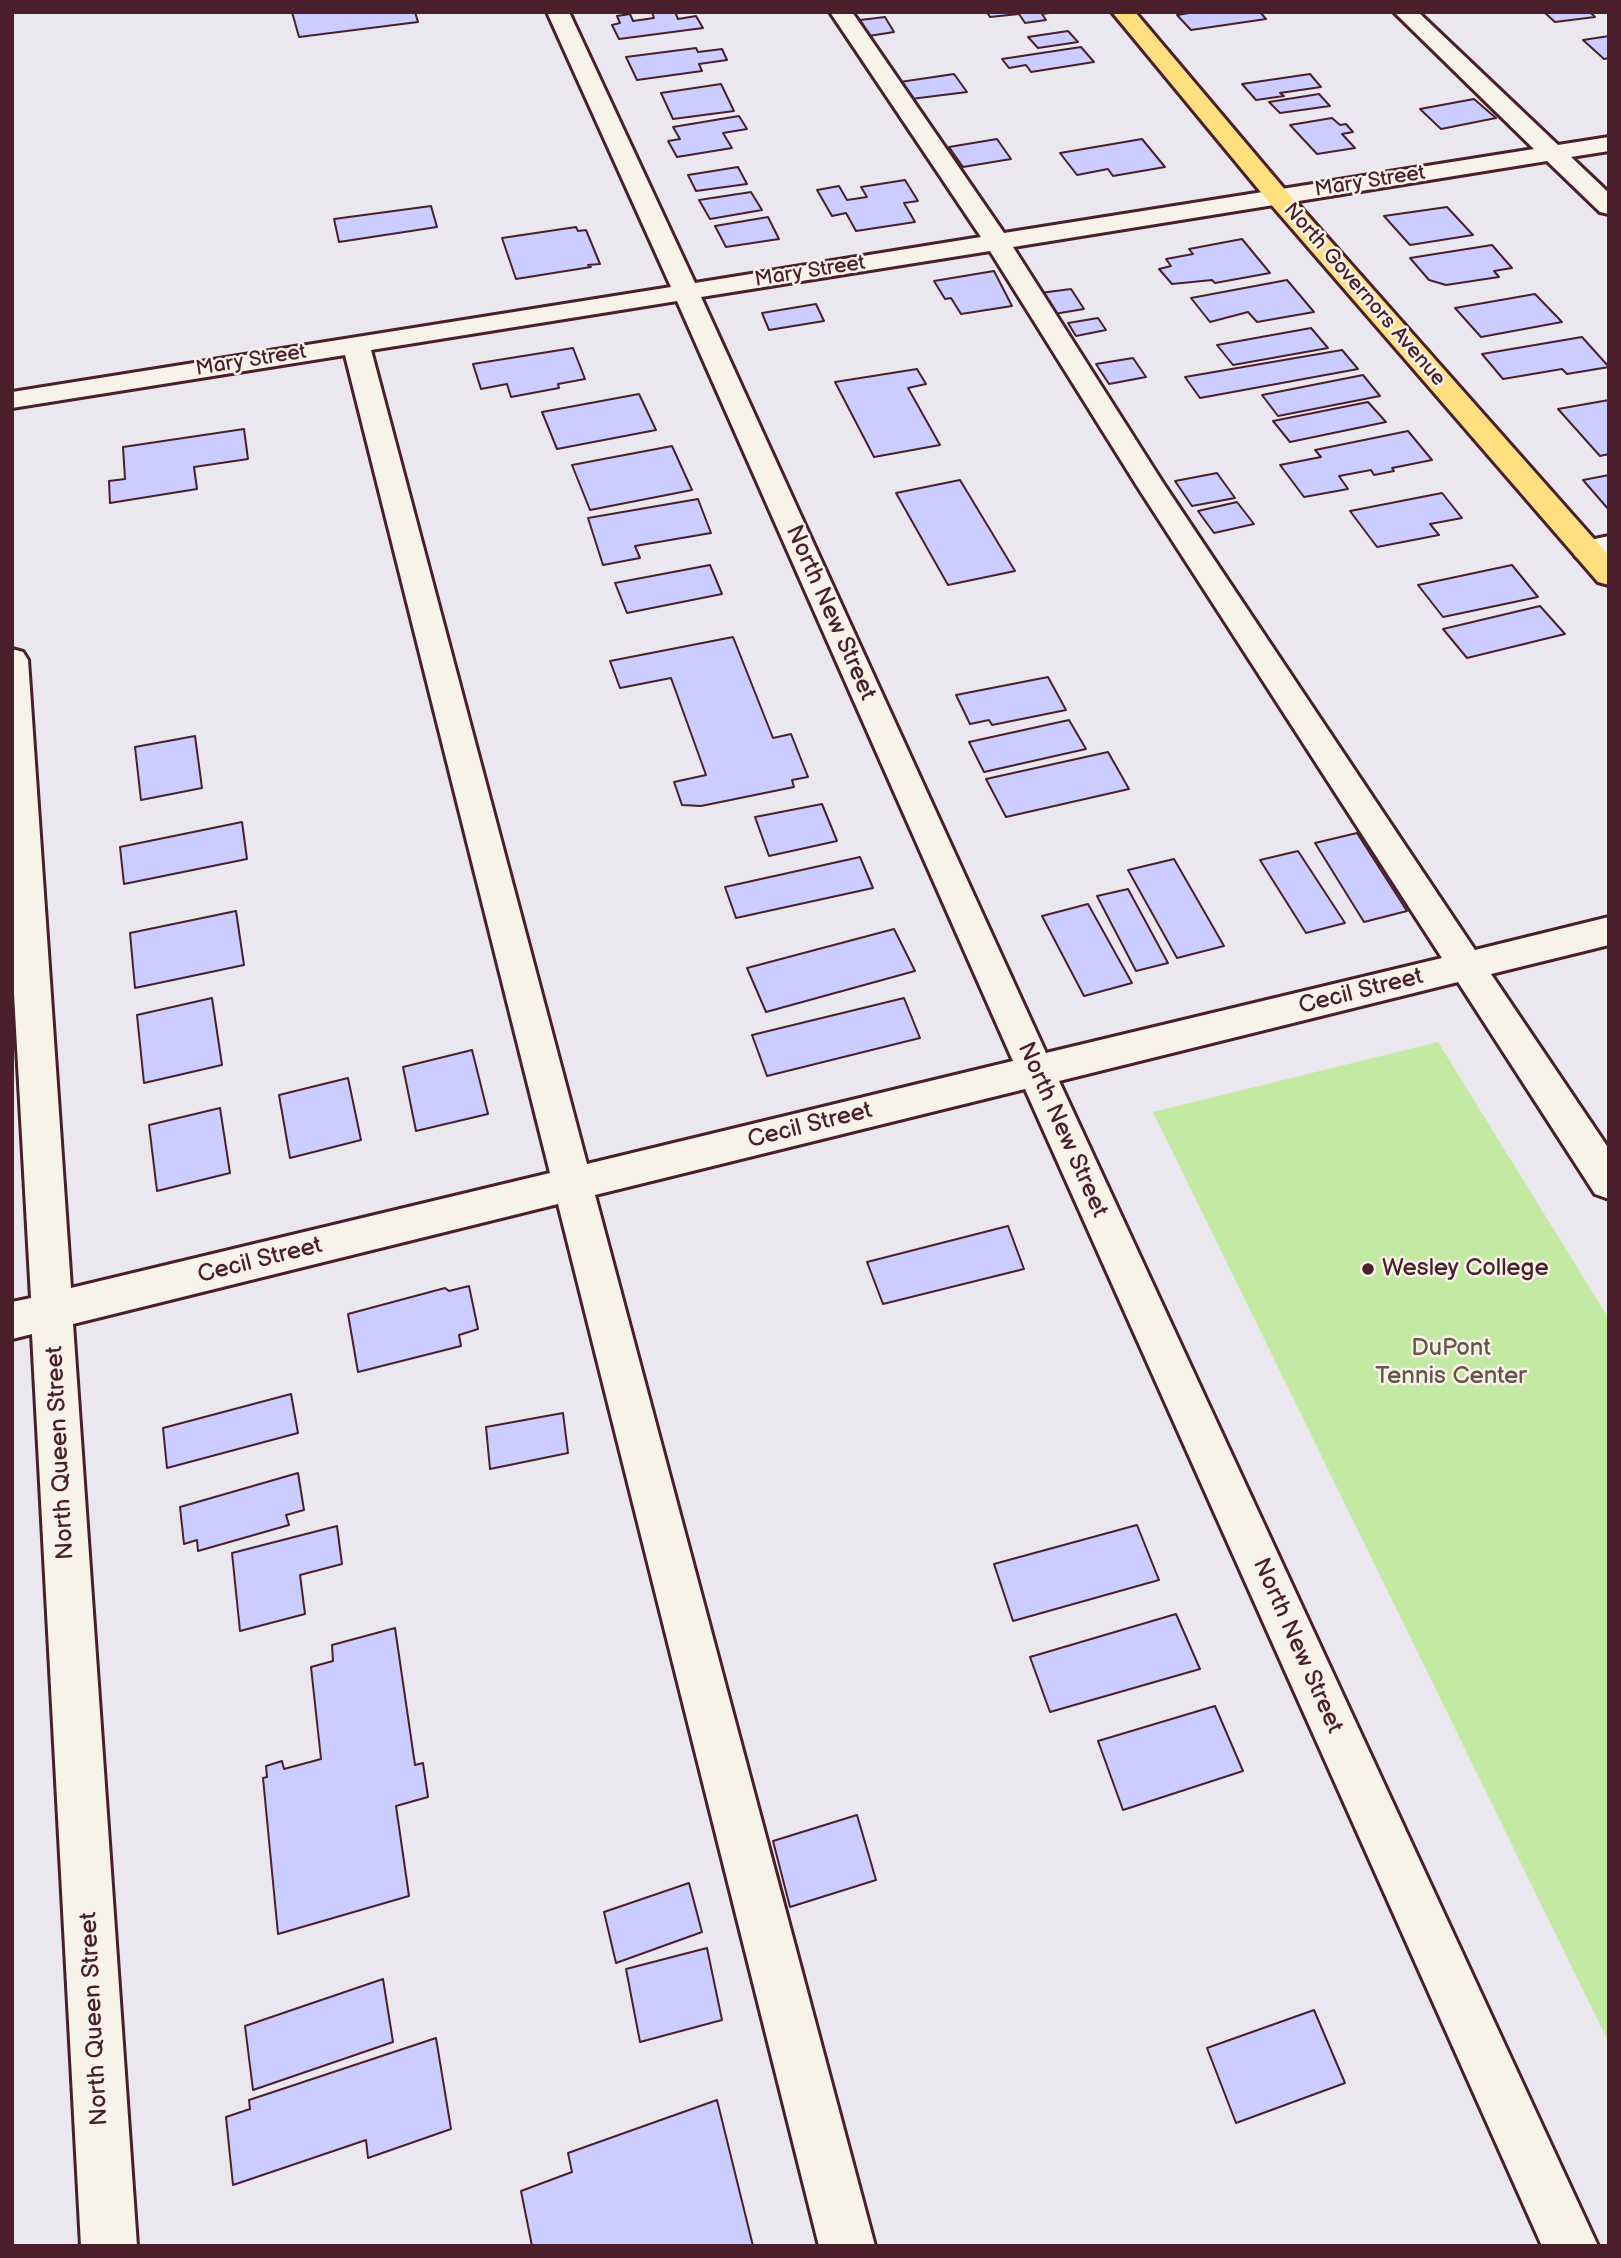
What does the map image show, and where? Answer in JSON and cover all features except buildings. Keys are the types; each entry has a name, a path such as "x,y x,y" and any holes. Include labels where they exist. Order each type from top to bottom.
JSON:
{"main road":[{"name":"North Governors Avenue","path":"1123,12 1278,197 1598,547 1609,575"}],"street":[{"name":"North New Street","path":"558,12 1035,1071 1570,2246"},
{"path":"841,12 997,242 1151,486 1609,1182"},
{"path":"1405,12 1609,207"},
{"name":"Mary Street","path":"12,401 1609,144"},
{"path":"356,344 575,1183 847,2246"},
{"name":"North Queen Street","path":"12,660 32,1316 109,2246"},
{"name":"Cecil Street","path":"32,1316 1609,931"}],"green space":[{"name":"DuPont Tennis Center","path":"1438,1042 1609,1319 1609,2043 1153,1112"}],"place":[{"name":"Wesley College","path":"1368,1269"}]}
